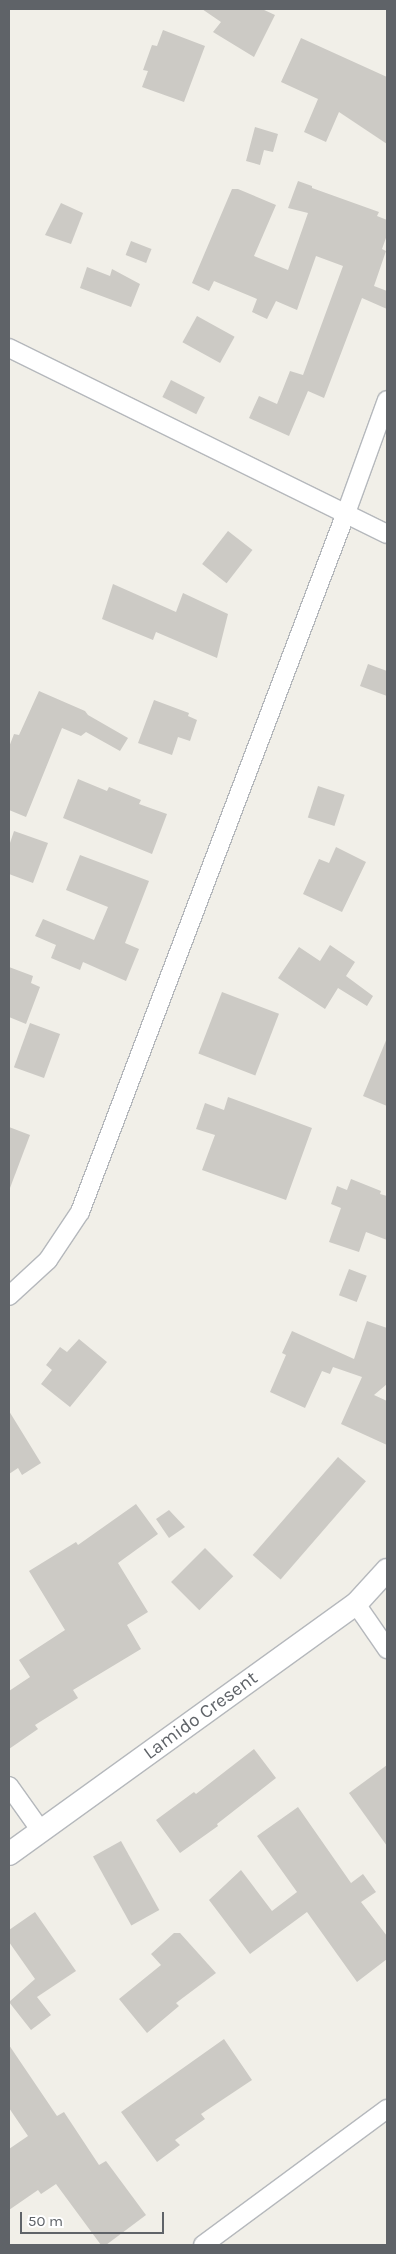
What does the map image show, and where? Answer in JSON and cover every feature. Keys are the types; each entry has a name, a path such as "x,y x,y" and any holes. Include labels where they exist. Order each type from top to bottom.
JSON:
{"street":[{"path":"9,348 387,534"},
{"path":"9,1296 48,1260 80,1212 346,513 387,400"},
{"name":"Lamido Cresent","path":"9,1854 356,1604 387,1570"},
{"path":"356,1604 387,1649"},
{"path":"9,1786 41,1831"},
{"path":"202,2245 387,2109"}],"building":[{"path":"202,9 262,9 275,15 254,57 213,32 221,22"},
{"path":"163,30 205,46 184,102 142,87 148,71 143,70 152,45 157,46"},
{"path":"301,38 387,77 387,144 339,112 326,142 304,132 318,99 281,82"},
{"path":"255,127 278,134 273,152 264,150 260,165 246,161"},
{"path":"298,181 312,186 312,188 379,212 377,216 387,220 387,235 382,249 386,251 374,286 387,291 387,309 362,298 324,398 308,391 289,436 249,418 259,396 277,404 290,371 303,375 343,266 316,256 297,310 276,301 267,319 252,312 257,299 214,281 209,291 192,283 232,189 238,189 276,205 254,256 288,270 308,213 288,208"},
{"path":"61,203 83,213 71,244 45,235"},
{"path":"131,241 152,249 146,263 126,255"},
{"path":"87,267 110,276 112,269 140,284 131,307 80,288"},
{"path":"197,316 235,337 220,363 182,342"},
{"path":"171,380 205,397 196,414 162,397"},
{"path":"228,531 252,550 227,583 202,564"},
{"path":"113,584 176,612 183,593 228,614 217,658 156,632 153,640 102,619"},
{"path":"368,664 387,671 387,696 360,686"},
{"path":"39,691 85,711 88,715 128,738 120,751 86,732 81,736 62,728 26,817 9,810 9,747 14,734 19,735"},
{"path":"154,700 189,713 188,716 197,720 190,741 178,737 172,755 138,743"},
{"path":"78,779 107,791 109,787 141,800 139,804 167,814 152,854 63,818"},
{"path":"318,786 345,795 334,826 308,817"},
{"path":"14,831 48,843 33,883 9,874 9,846"},
{"path":"336,847 366,862 342,912 303,894 319,859 329,863"},
{"path":"80,855 149,881 125,943 139,949 126,981 83,962 80,970 51,958 56,945 35,936 43,919 94,940 108,907 66,890"},
{"path":"330,945 355,962 346,976 373,996 367,1006 338,988 325,1009 278,978 299,947 320,961"},
{"path":"9,967 33,976 31,983 40,987 26,1024 9,1017"},
{"path":"222,992 279,1014 255,1075 198,1054"},
{"path":"30,1023 60,1034 44,1078 14,1067"},
{"path":"387,1038 387,1106 363,1096"},
{"path":"228,1097 312,1128 286,1200 202,1170 215,1135 196,1129 205,1103 224,1110"},
{"path":"9,1127 30,1135 10,1188 9,1188"},
{"path":"351,1179 381,1191 380,1194 387,1196 387,1240 366,1232 359,1252 329,1242 341,1208 331,1204 337,1186 347,1190"},
{"path":"349,1269 367,1276 357,1302 339,1295"},
{"path":"367,1321 387,1328 387,1384 374,1395 387,1401 387,1445 341,1424 362,1377 333,1367 330,1374 322,1371 305,1408 270,1392 286,1355 282,1353 292,1331 354,1359"},
{"path":"79,1339 107,1362 70,1407 41,1384 52,1370 46,1365 60,1347 67,1352"},
{"path":"9,1411 41,1463 22,1475 18,1468 9,1474"},
{"path":"338,1457 366,1481 281,1579 253,1555"},
{"path":"136,1504 158,1534 118,1563 148,1612 127,1625 141,1649 73,1690 78,1698 35,1725 38,1729 9,1749 9,1691 30,1677 19,1660 65,1630 29,1571 76,1542 78,1545"},
{"path":"169,1510 185,1527 169,1538 156,1519"},
{"path":"205,1548 233,1576 199,1610 171,1582"},
{"path":"254,1749 276,1778 217,1824 218,1826 180,1853 156,1820 194,1792 196,1794"},
{"path":"387,1765 387,1846 349,1793"},
{"path":"298,1807 351,1883 363,1874 376,1892 361,1902 387,1936 387,1959 357,1982 307,1912 250,1954 209,1900 241,1870 272,1911 297,1892 257,1836"},
{"path":"121,1841 159,1910 131,1926 93,1857"},
{"path":"35,1912 76,1971 37,1997 51,2015 31,2030 9,2002 35,1979 9,1942 9,1930"},
{"path":"174,1933 180,1933 216,1973 176,2003 179,2006 147,2033 119,1999 161,1965 151,1954"},
{"path":"224,2039 252,2080 201,2114 205,2119 175,2140 180,2145 157,2162 121,2112"},
{"path":"9,2045 57,2116 64,2112 99,2165 106,2161 146,2215 106,2245 101,2245 56,2184 41,2194 38,2190 9,2210 9,2149 28,2136 9,2108"}]}
